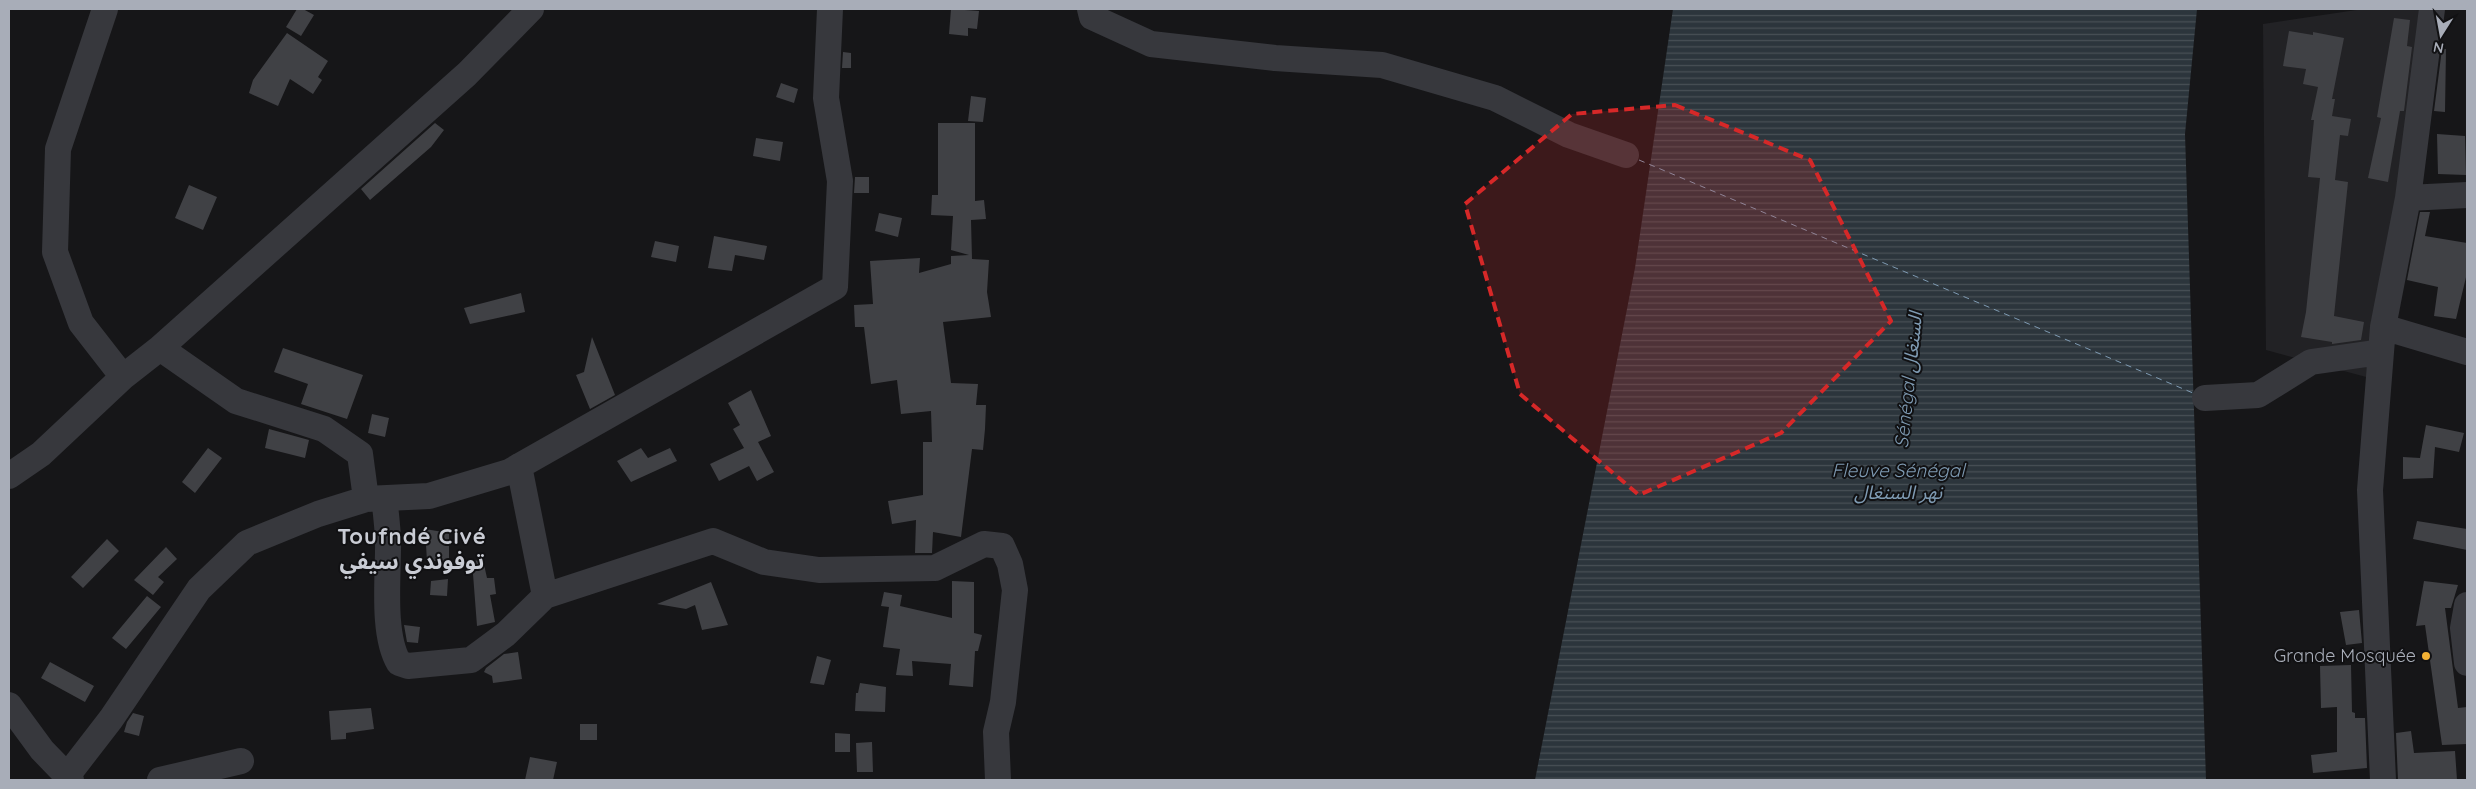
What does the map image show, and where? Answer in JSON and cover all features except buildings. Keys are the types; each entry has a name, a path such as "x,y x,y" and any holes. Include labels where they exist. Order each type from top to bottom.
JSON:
{"street":[{"path":"105,9 58,149 55,252 81,323 123,377"},
{"path":"9,476 41,454 123,377 160,348 467,74 532,9"},
{"path":"9,705 42,750 69,778 199,589 247,543 318,514 375,499 429,496 509,472 835,287 840,181 826,98 830,9"},
{"path":"1090,9 1092,17 1151,44 1275,58 1382,64 1495,98 1569,135 1626,155"},
{"path":"2384,780 2370,490 2382,340 2408,198 2432,9"},
{"path":"2408,198 2467,195"},
{"path":"2205,398 2258,395 2312,362 2382,340 2467,352"},
{"path":"160,348 236,401 324,428 360,454 388,537 387,606 394,654 399,663 408,666 471,660 506,634 545,596 713,541 764,562 819,570 936,568 984,544 1002,546 1010,564 1015,590 1003,702 996,732 998,780"},
{"path":"519,466 545,596"},
{"path":"2467,605 2463,628 2467,663"},
{"path":"160,780 241,761"}],"highlighted area":[{"path":"1675,105 1810,160 1891,321 1781,433 1639,495 1520,394 1465,204 1572,114"}],"shaded area":[{"path":"2363,9 2427,9 2370,378 2266,350 2263,24"}],"water":[{"name":"Fleuve Sénégal نهر السنغال","path":"1673,9 2197,9 2185,134 2206,780 1535,780 1635,268"}],"ferry route":[{"path":"1639,160 2193,393"}],"place":[{"name":"Grande Mosquée","path":"2426,656"}],"district":[{"name":"Toufndé Civé توفوندي سيفي","path":"412,548"}],"water label":[{"name":"Sénégal السنغال","path":"1908,380"}]}
